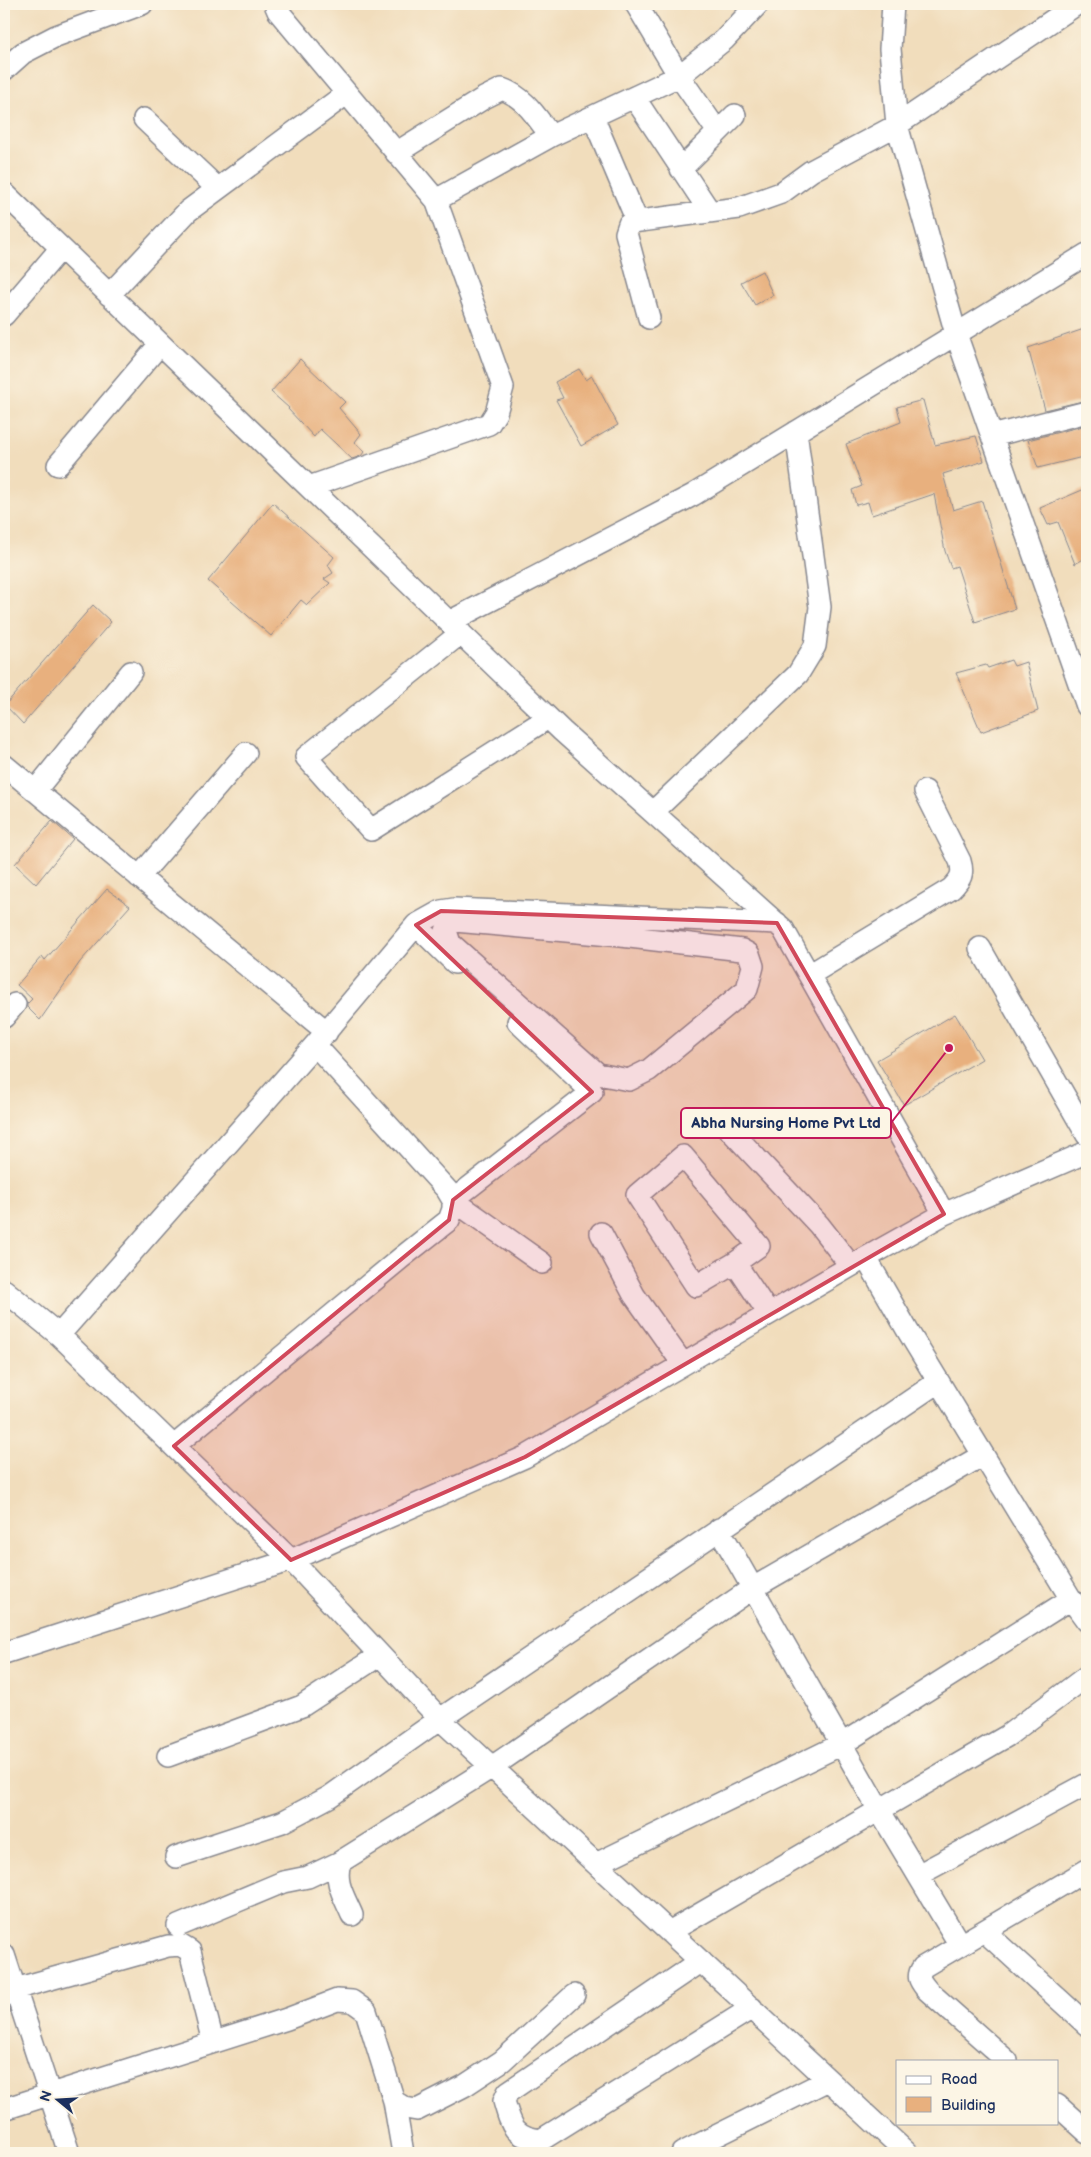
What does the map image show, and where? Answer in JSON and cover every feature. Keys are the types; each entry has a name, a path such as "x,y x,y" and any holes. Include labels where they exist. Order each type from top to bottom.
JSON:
{"street":[{"path":"4,70 23,53 56,36 142,4"},
{"path":"275,4 278,11 346,94 436,200 502,387 496,413 489,424 309,487"},
{"path":"636,4 679,76 718,132"},
{"path":"436,200 552,136 679,76 724,40 758,4"},
{"path":"892,4 890,49 897,125 956,334 992,436 1081,666 1087,706"},
{"path":"649,318 626,233 629,224 739,208 781,193 811,171 897,125 1077,4"},
{"path":"396,153 484,98 502,89 514,93 525,103 552,136"},
{"path":"109,295 188,211 346,94"},
{"path":"634,97 710,212"},
{"path":"681,169 735,115"},
{"path":"593,117 637,222"},
{"path":"144,119 218,188"},
{"path":"4,194 548,718 783,929 944,1214"},
{"path":"4,315 60,248"},
{"path":"548,718 371,830 306,757 455,628 693,495 1087,254"},
{"path":"58,465 160,344"},
{"path":"992,436 1087,412"},
{"path":"653,812 798,674 815,646 820,607 796,432"},
{"path":"35,790 131,672"},
{"path":"139,877 246,753"},
{"path":"4,765 139,877 321,1039 447,1190 453,1200 542,1263"},
{"path":"809,975 951,889 960,881 963,871 960,861 925,791"},
{"path":"59,1335 321,1039 416,926 442,911 454,909 597,925 742,950 748,954 753,966 747,989 648,1070 629,1080 598,1074 450,943 446,931 450,923 455,921 597,925 777,923"},
{"path":"416,926 592,1092 453,1200"},
{"path":"980,948 1087,1135"},
{"path":"730,1130 819,1225 858,1262 938,1382 1071,1599 1087,1621"},
{"path":"4,1653 291,1560 525,1457 768,1314 944,1214 1087,1152"},
{"path":"683,1156 759,1246 735,1263 696,1286 637,1195 683,1156"},
{"path":"174,1446 400,1258 449,1220 453,1210 453,1200"},
{"path":"601,1233 634,1294 683,1364"},
{"path":"735,1263 768,1314"},
{"path":"4,1290 59,1335 291,1560 440,1719 907,2153"},
{"path":"176,1857 282,1822 329,1796 938,1382"},
{"path":"178,1926 283,1882 308,1877 340,1862 492,1767 753,1588 983,1455"},
{"path":"719,1530 960,1945"},
{"path":"596,1864 842,1744 1071,1599"},
{"path":"168,1756 302,1706 380,1656"},
{"path":"669,1932 1007,1736 1087,1676"},
{"path":"918,1875 1087,1784"},
{"path":"340,1862 337,1873 338,1884 352,1915"},
{"path":"1006,2060 919,1981 918,1974 923,1967 984,1931 1083,1879"},
{"path":"984,1931 1087,2025"},
{"path":"15,1989 168,1946 180,1945 190,1951 213,2042"},
{"path":"4,1955 69,2153"},
{"path":"700,1961 508,2092 504,2101 512,2128 526,2139 541,2140 752,2008"},
{"path":"394,2101 405,2108 417,2110 464,2086 502,2061 574,1995"},
{"path":"4,2109 287,2019 337,2000 352,2001 366,2011 394,2101 402,2153"},
{"path":"682,2153 828,2080"},
{"path":"1058,2106 1087,2132"}],"highlighted area":[{"path":"441,911 777,923 944,1214 525,1457 291,1560 174,1446 449,1220 453,1200 592,1092 416,925"}],"building":[{"path":"762,271 773,295 755,305 741,282"},
{"path":"1087,328 1087,400 1045,410 1028,348"},
{"path":"300,359 345,402 339,408 361,434 355,442 364,452 361,456 352,459 320,429 314,437 289,408 271,392"},
{"path":"579,369 586,380 592,376 618,425 581,446 556,400 563,398 555,382"},
{"path":"923,400 935,445 976,436 984,461 943,474 953,510 982,501 1015,609 975,622 957,566 951,568 945,551 934,494 872,515 868,502 856,505 852,490 862,486 846,444 901,422 897,407"},
{"path":"1087,425 1087,456 1038,468 1028,440"},
{"path":"1087,488 1087,557 1075,564 1058,522 1048,525 1040,508"},
{"path":"273,503 334,557 328,565 333,573 324,579 330,583 307,605 301,600 271,636 208,581"},
{"path":"93,605 111,622 23,724 5,705"},
{"path":"1011,660 1014,666 1026,662 1038,711 981,732 956,673 986,665 988,668"},
{"path":"52,821 73,839 36,884 15,864"},
{"path":"107,889 130,906 80,962 40,1020 27,1007 27,1004 32,999 17,985 42,956 45,960"},
{"path":"955,1014 982,1059 904,1105 877,1060"}],"place":[{"name":"Abha Nursing Home Pvt Ltd","path":"949,1048"}]}
